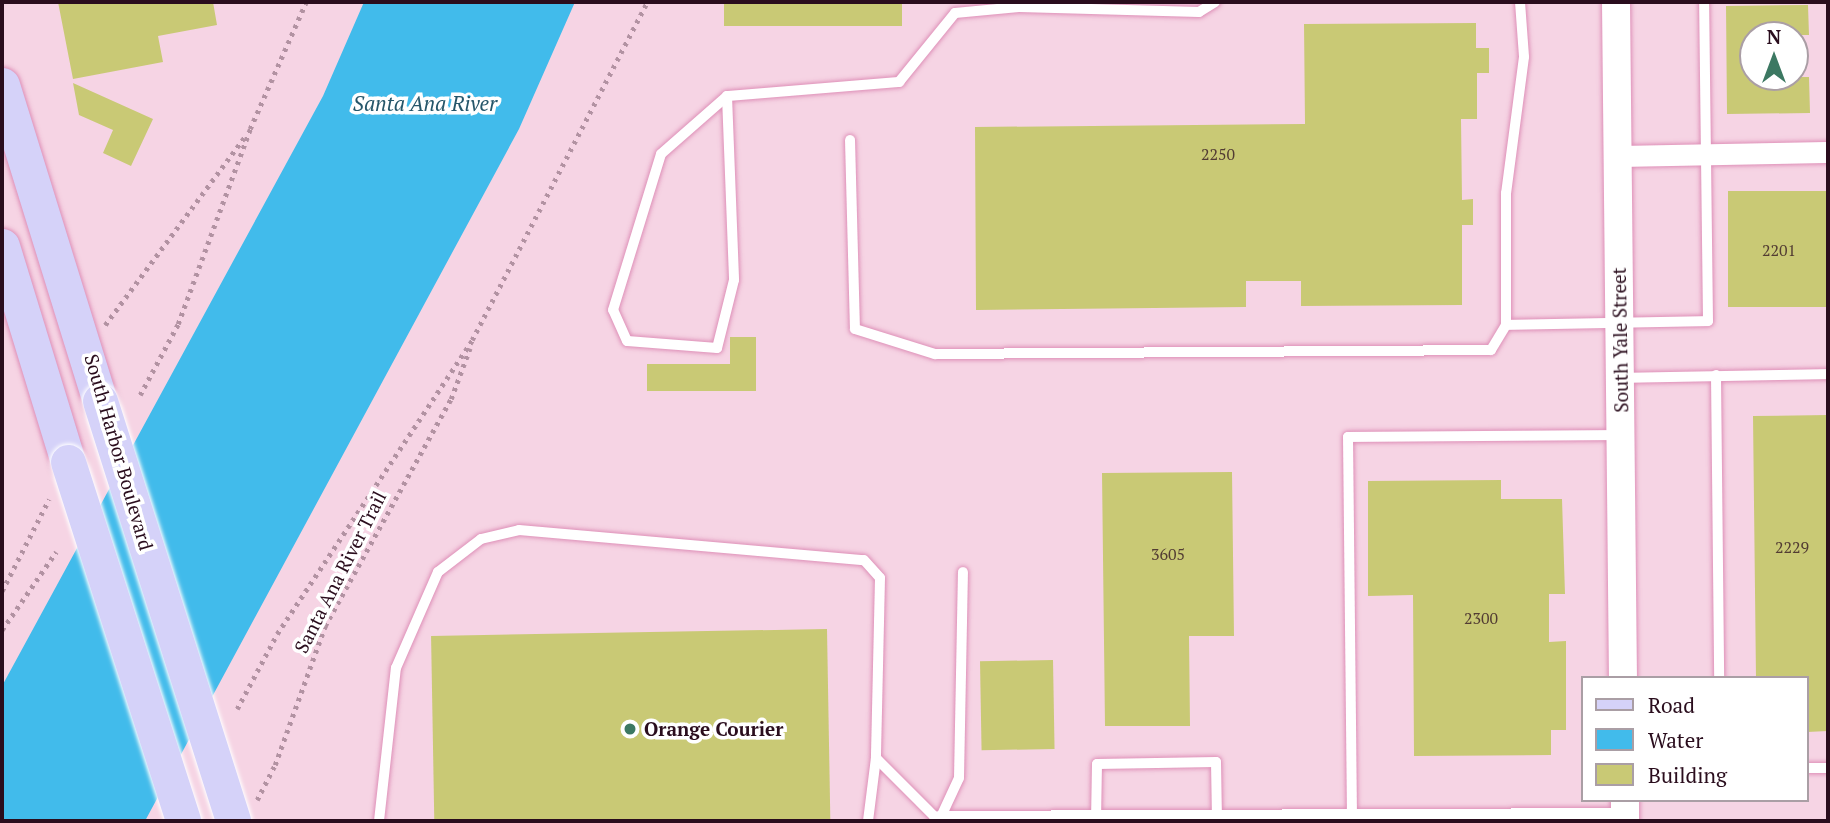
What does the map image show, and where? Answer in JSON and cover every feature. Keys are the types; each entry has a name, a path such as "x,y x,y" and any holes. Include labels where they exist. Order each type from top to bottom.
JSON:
{"main road":[{"name":"South Harbor Boulevard","path":"2,85 88,348 100,401 243,813"},
{"path":"2,246 183,821"}],"street":[{"name":"South Yale Street","path":"1616,2 1623,676"},
{"path":"1618,156 1828,152"},
{"path":"939,821 1254,820 1625,813"}],"lane":[{"path":"727,96 734,280 717,348 627,341 613,310 661,153 727,96 899,82 955,13 1019,7 1199,12 1215,2"},
{"path":"850,140 855,330 935,354 1491,350 1506,325 1506,193 1524,57 1520,2"},
{"path":"1506,325 1708,321 1704,2"},
{"path":"1620,378 1828,374"},
{"path":"1716,375 1719,676"},
{"path":"1352,818 1348,437 1620,435"},
{"path":"379,821 396,668 438,572 481,539 519,530 864,560 880,578 876,758 868,821"},
{"path":"876,758 939,821 959,778 963,572"},
{"path":"1096,821 1097,764 1216,762 1217,819"},
{"path":"1809,768 1828,768"}],"path":[{"path":"141,395 178,324 250,129 306,2"},
{"name":"Santa Ana River Trail","path":"237,709 277,634 472,340 647,2"},
{"path":"88,348 250,129"},
{"name":"Santa Ana River Trail","path":"243,813 275,765 326,625 451,399 472,340"},
{"path":"2,591 68,462"},
{"path":"2,630 55,552"}],"water":[{"name":"Santa Ana River","path":"364,2 575,2 519,129 145,821 2,821 2,686 323,96"}],"building":[{"path":"58,2 213,2 217,25 158,36 163,62 73,79"},
{"path":"724,2 902,2 902,26 724,26"},
{"path":"1808,5 1809,21 1739,21 1739,91 1809,91 1809,77 1810,113 1727,114 1726,6"},
{"path":"1476,23 1476,48 1489,48 1489,73 1477,73 1477,119 1461,119 1462,200 1473,199 1473,225 1462,225 1462,305 1301,306 1301,281 1246,281 1246,307 976,310 975,127 1305,124 1304,24"},
{"path":"73,83 153,119 131,166 103,153 113,130 79,115"},
{"path":"1728,191 1828,191 1828,307 1728,307"},
{"path":"730,337 756,337 756,391 647,391 647,364 730,364"},
{"path":"1828,415 1828,731 1809,732 1809,676 1756,676 1753,416"},
{"path":"1232,472 1234,636 1189,636 1190,726 1105,726 1102,473"},
{"path":"1501,480 1501,499 1562,499 1565,594 1549,594 1549,642 1566,641 1566,730 1551,730 1551,755 1414,756 1413,595 1368,596 1368,481"},
{"name":"Orange Courier","path":"827,629 830,821 434,821 431,636"},
{"path":"1053,660 1055,749 982,750 980,661"}],"place":[{"name":"Orange Courier","path":"630,729"}]}
